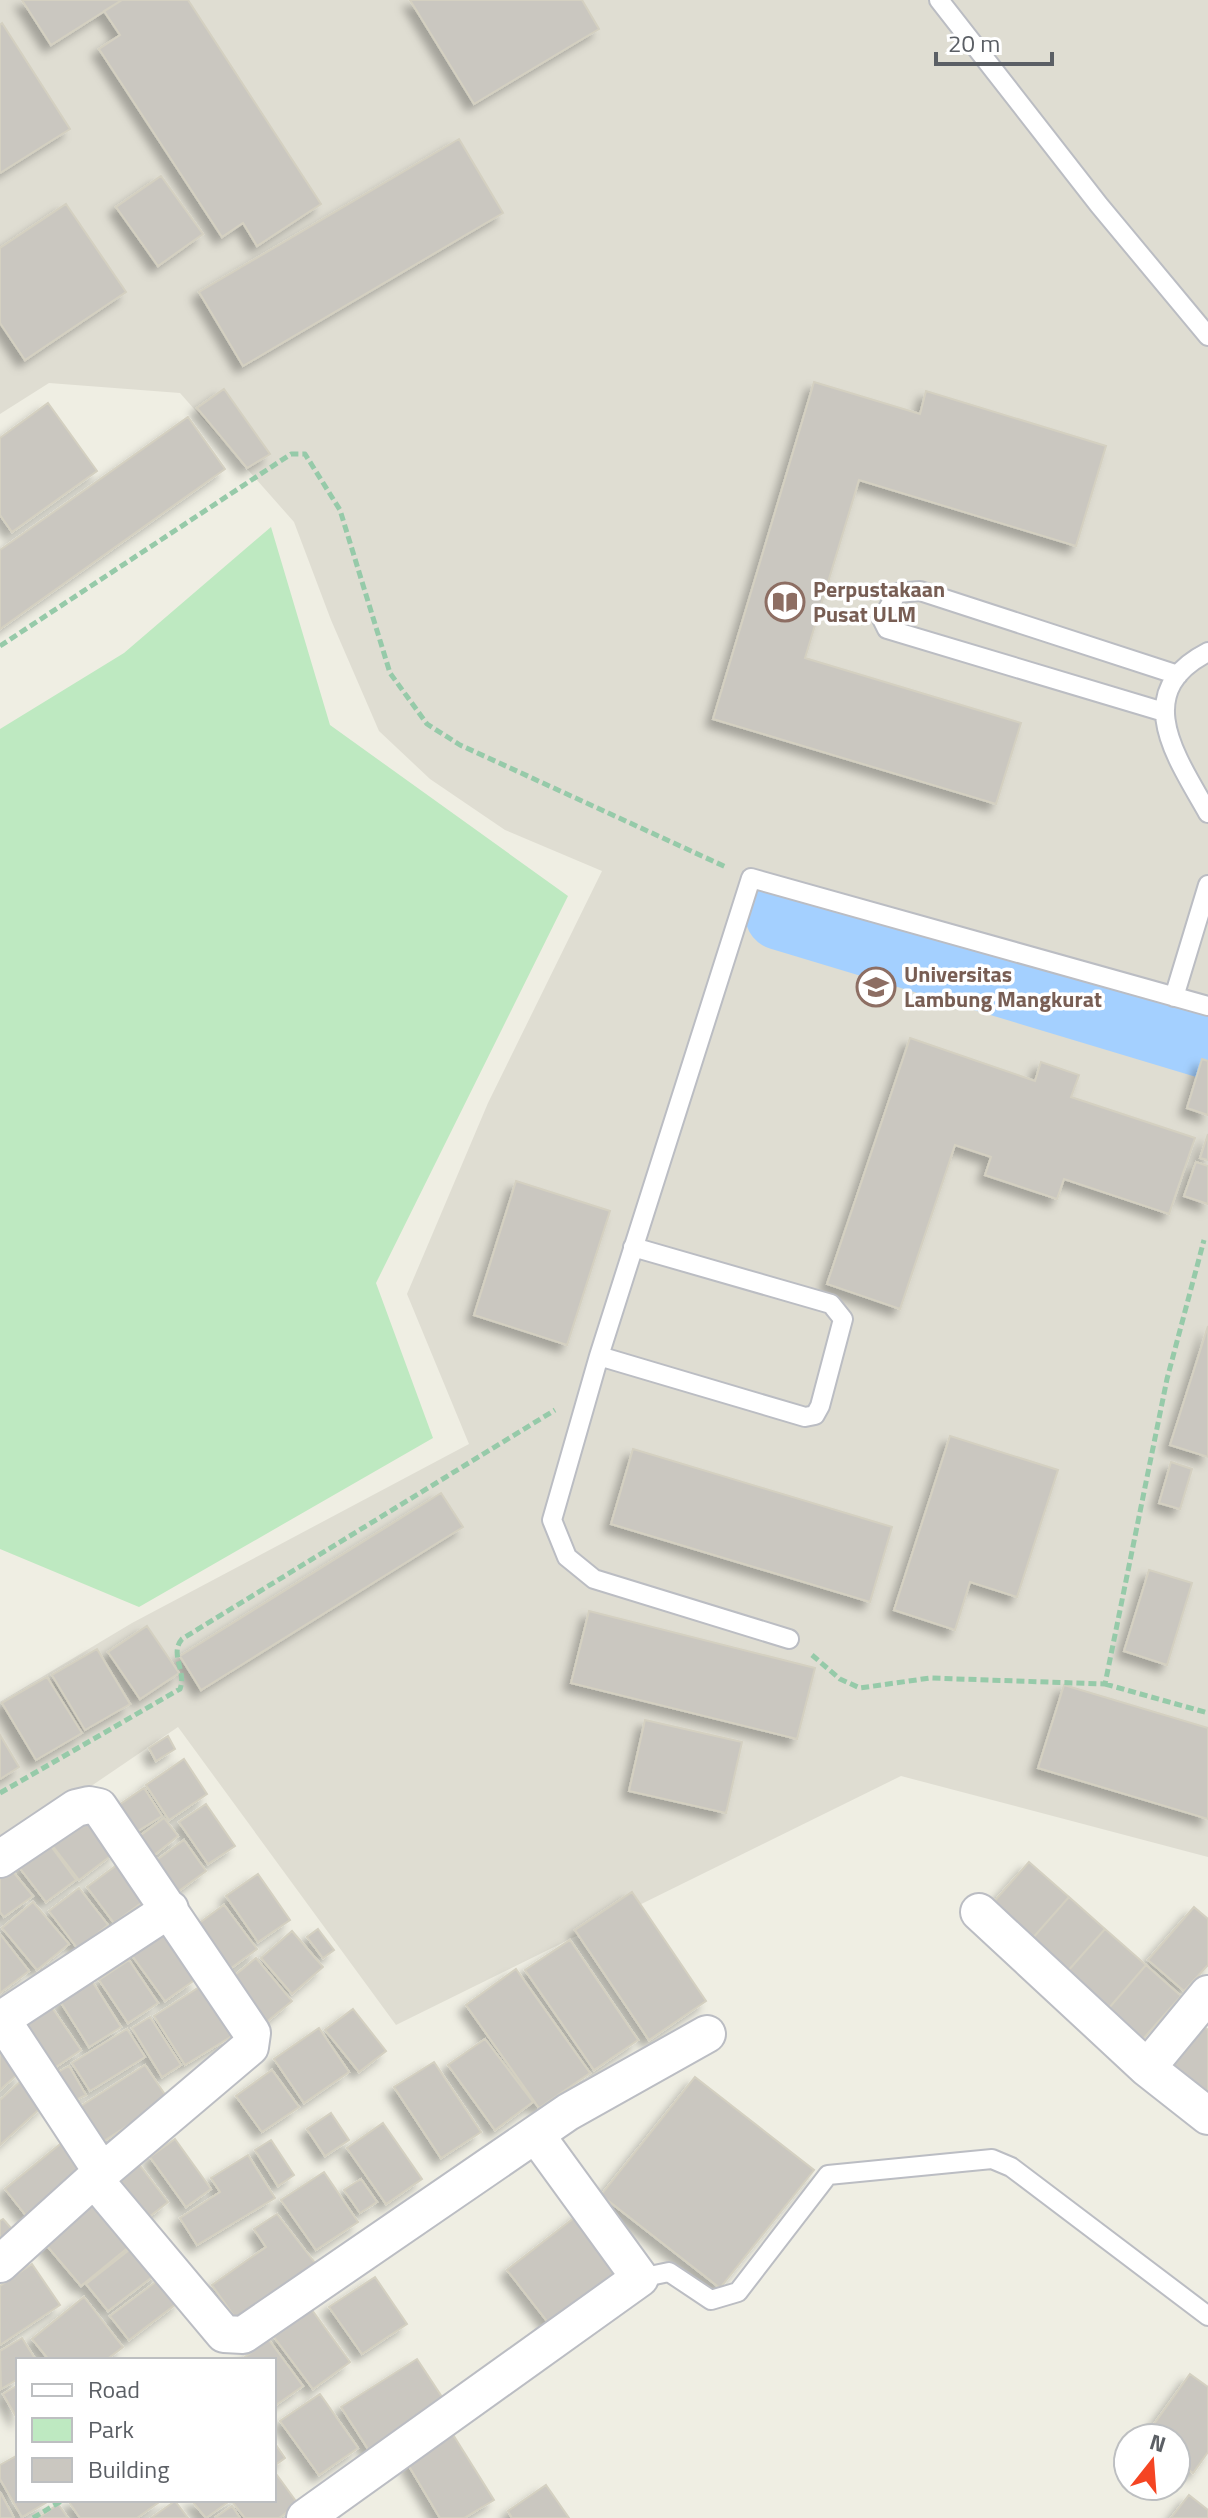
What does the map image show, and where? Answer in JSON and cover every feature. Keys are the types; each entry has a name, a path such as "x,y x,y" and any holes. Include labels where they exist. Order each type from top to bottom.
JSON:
{"street":[{"path":"0,1859 76,1808 89,1805 99,1807 252,2033 253,2040 250,2047 0,2264"},
{"path":"170,1909 1,2018 98,2176 224,2334 234,2337 243,2335 568,2112 707,2034"},
{"path":"979,1912 1147,2068 1208,2116"},
{"path":"1147,2068 1208,1994"},
{"path":"305,2518 640,2278 536,2135"}],"lane":[{"path":"939,0 1099,205 1206,330"},
{"path":"1164,712 887,629 882,619 897,593 920,591 1178,675"},
{"path":"1208,652 1178,675 1164,712 1169,744 1208,813"},
{"path":"789,1639 594,1579 567,1557 552,1520 599,1356 751,878 1208,1006"},
{"path":"1174,997 1208,885"},
{"path":"599,1356 805,1417 815,1415 820,1406 843,1319 839,1309 831,1304 633,1247"},
{"path":"640,2278 669,2272 711,2300 738,2292 828,2175 992,2159 1011,2167 1208,2316"}],"path":[{"path":"0,646 291,454 305,454 340,510 390,673 427,724 460,745 751,878"},
{"path":"1105,1684 1167,1379 1204,1240"},
{"path":"0,1793 180,1689 182,1674 176,1652 182,1639 589,1389"},
{"path":"789,1639 840,1679 860,1688 930,1678 1105,1684 1208,1713"},
{"path":"33,2518 60,2502"}],"shaded area":[{"name":"Universitas Lambung Mangkurat","path":"0,0 1208,0 1208,1857 901,1776 396,2025 178,1727 0,1848 0,1702 132,1623 469,1444 407,1294 488,1103 602,871 505,830 430,779 379,731 331,620 294,522 180,393 49,383 0,414"}],"green space":[{"path":"271,527 330,725 568,896 376,1283 433,1438 139,1607 0,1549 0,729 124,653"}],"building":[{"path":"22,0 122,0 51,45"},
{"path":"122,0 188,0 321,204 257,246 243,223 222,237 99,49 120,35 104,11"},
{"path":"410,0 582,0 599,29 474,104"},
{"path":"2,23 70,129 0,173 0,25"},
{"path":"459,139 503,213 243,366 199,292"},
{"path":"161,176 203,234 158,266 116,207"},
{"path":"66,204 126,292 25,360 0,323 0,248"},
{"name":"Perpustakaan Pusat ULM","path":"814,382 920,414 926,391 1106,446 1076,546 859,480 805,658 1021,723 996,804 713,719"},
{"path":"224,389 270,454 247,468 197,408"},
{"path":"48,403 97,471 12,532 0,515 0,438"},
{"path":"188,417 225,469 0,629 0,550"},
{"path":"910,1038 1035,1081 1041,1062 1079,1075 1071,1097 1195,1138 1169,1214 1064,1179 1057,1199 985,1175 991,1157 955,1145 900,1309 827,1284"},
{"path":"1202,1059 1208,1061 1208,1115 1187,1108"},
{"path":"1208,1134 1208,1160 1200,1158"},
{"path":"1196,1162 1208,1166 1208,1204 1184,1196"},
{"path":"516,1181 610,1211 567,1345 474,1315"},
{"path":"1208,1326 1208,1457 1170,1445"},
{"path":"950,1436 1058,1470 1017,1597 970,1582 955,1630 894,1610"},
{"path":"633,1449 892,1527 870,1602 611,1524"},
{"path":"1171,1462 1192,1469 1180,1509 1159,1503"},
{"path":"441,1493 463,1527 201,1690 180,1656"},
{"path":"1149,1570 1192,1583 1167,1665 1124,1651"},
{"path":"589,1611 815,1668 797,1739 571,1683"},
{"path":"147,1626 179,1673 140,1699 108,1652"},
{"path":"97,1649 130,1704 85,1730 52,1675"},
{"path":"47,1677 82,1733 36,1760 2,1703"},
{"path":"1064,1685 1208,1728 1208,1819 1038,1768"},
{"path":"645,1720 742,1742 726,1813 629,1791"},
{"path":"0,1735 19,1767 0,1779"},
{"path":"168,1736 175,1749 156,1761 149,1748"},
{"path":"184,1759 207,1794 169,1820 146,1785"},
{"path":"144,1788 162,1816 133,1834 116,1807"},
{"path":"206,1804 235,1846 208,1864 179,1822"},
{"path":"90,1816 117,1851 79,1880 52,1845"},
{"path":"164,1818 178,1836 148,1860 133,1841"},
{"path":"184,1840 206,1871 176,1893 154,1862"},
{"path":"50,1845 76,1880 46,1902 19,1867"},
{"path":"121,1862 148,1898 114,1923 87,1887"},
{"path":"1029,1862 1069,1897 1031,1940 991,1905"},
{"path":"10,1868 33,1896 4,1917 0,1912 0,1876"},
{"path":"258,1874 290,1920 258,1942 226,1896"},
{"path":"79,1888 108,1925 78,1949 49,1911"},
{"path":"632,1892 706,2001 649,2040 575,1930"},
{"path":"1069,1897 1105,1929 1067,1972 1031,1940"},
{"path":"33,1902 69,1944 37,1970 2,1928"},
{"path":"224,1905 257,1949 227,1971 194,1927"},
{"path":"1194,1907 1208,1919 1208,1965 1184,1991 1148,1960"},
{"path":"318,1929 334,1950 323,1958 307,1937"},
{"path":"1105,1929 1146,1965 1109,2008 1067,1972"},
{"path":"292,1931 323,1967 292,1994 261,1958"},
{"path":"163,1933 196,1979 165,2001 131,1954"},
{"path":"0,1934 29,1971 0,1993"},
{"path":"570,1940 638,2040 594,2070 525,1970"},
{"path":"256,1958 292,2001 264,2024 229,1980"},
{"path":"129,1960 158,2003 128,2023 99,1980"},
{"path":"1146,1965 1181,1996 1143,2039 1109,2008"},
{"path":"516,1969 590,2073 539,2108 466,2005"},
{"path":"92,1981 121,2027 89,2047 60,2001"},
{"path":"201,1986 232,2036 185,2065 154,2016"},
{"path":"51,2006 81,2050 50,2071 20,2026"},
{"path":"353,2009 386,2051 359,2072 325,2030"},
{"path":"150,2017 181,2065 162,2077 132,2028"},
{"path":"1202,2025 1208,2030 1208,2105 1162,2076"},
{"path":"319,2028 349,2072 304,2103 274,2059"},
{"path":"127,2029 145,2057 90,2091 72,2063"},
{"path":"485,2039 533,2102 495,2130 448,2065"},
{"path":"0,2049 21,2071 0,2090"},
{"path":"434,2062 481,2132 441,2158 394,2087"},
{"path":"145,2065 168,2099 104,2141 81,2106"},
{"path":"69,2066 86,2095 68,2104 51,2076"},
{"path":"272,2070 299,2107 262,2132 236,2096"},
{"path":"695,2077 814,2170 720,2288 601,2195"},
{"path":"24,2078 46,2103 0,2145 0,2100"},
{"path":"331,2113 349,2140 325,2156 307,2129"},
{"path":"383,2123 422,2179 386,2204 347,2148"},
{"path":"175,2139 211,2189 186,2207 150,2157"},
{"path":"271,2140 294,2175 278,2186 255,2150"},
{"path":"64,2141 88,2170 28,2218 5,2189"},
{"path":"132,2155 168,2202 140,2224 103,2177"},
{"path":"248,2155 275,2198 197,2245 180,2218 220,2192 211,2178"},
{"path":"324,2172 358,2222 316,2250 281,2200"},
{"path":"361,2179 377,2202 360,2213 344,2190"},
{"path":"98,2194 136,2241 81,2286 42,2240"},
{"path":"583,2211 631,2271 554,2330 507,2270"},
{"path":"277,2214 319,2268 239,2323 212,2285 266,2247 254,2229"},
{"path":"3,2219 17,2235 0,2249 0,2221"},
{"path":"138,2243 160,2271 108,2311 86,2284"},
{"path":"32,2264 60,2305 0,2345 0,2286"},
{"path":"375,2277 407,2324 362,2354 329,2307"},
{"path":"161,2278 180,2301 129,2340 110,2316"},
{"path":"84,2297 123,2347 109,2358 47,2358 32,2339"},
{"path":"312,2310 350,2362 313,2389 274,2337"},
{"path":"22,2338 35,2358 16,2358 16,2380 1,2389 0,2351"},
{"path":"269,2340 303,2386 276,2405 276,2358 243,2358"},
{"path":"417,2359 446,2403 370,2452 341,2407"},
{"path":"1190,2374 1208,2387 1208,2452 1193,2473 1192,2422 1156,2422"},
{"path":"16,2386 16,2417 3,2394"},
{"path":"320,2394 358,2448 319,2475 280,2421"},
{"path":"452,2433 494,2500 464,2518 440,2518 406,2461"},
{"path":"276,2445 285,2458 276,2465"},
{"path":"16,2456 16,2502 47,2502 22,2517 0,2479 0,2465"},
{"path":"276,2474 298,2504 279,2518 245,2518 233,2502 276,2502"},
{"path":"546,2485 569,2518 512,2518 508,2511"},
{"path":"0,2492 14,2518 0,2518"},
{"path":"1192,2497 1208,2510 1208,2518 1171,2518 1184,2502 1192,2502"},
{"path":"69,2502 159,2502 137,2518 80,2518"},
{"path":"176,2502 188,2518 151,2518"},
{"path":"193,2502 228,2502 206,2518"},
{"path":"58,2504 68,2518 39,2518"},
{"path":"232,2506 240,2518 216,2517"}],"waterway":[{"path":"780,915 1208,1044"}],"place":[{"name":"Perpustakaan Pusat ULM","path":"785,602"},
{"name":"Universitas Lambung Mangkurat","path":"876,987"}]}
